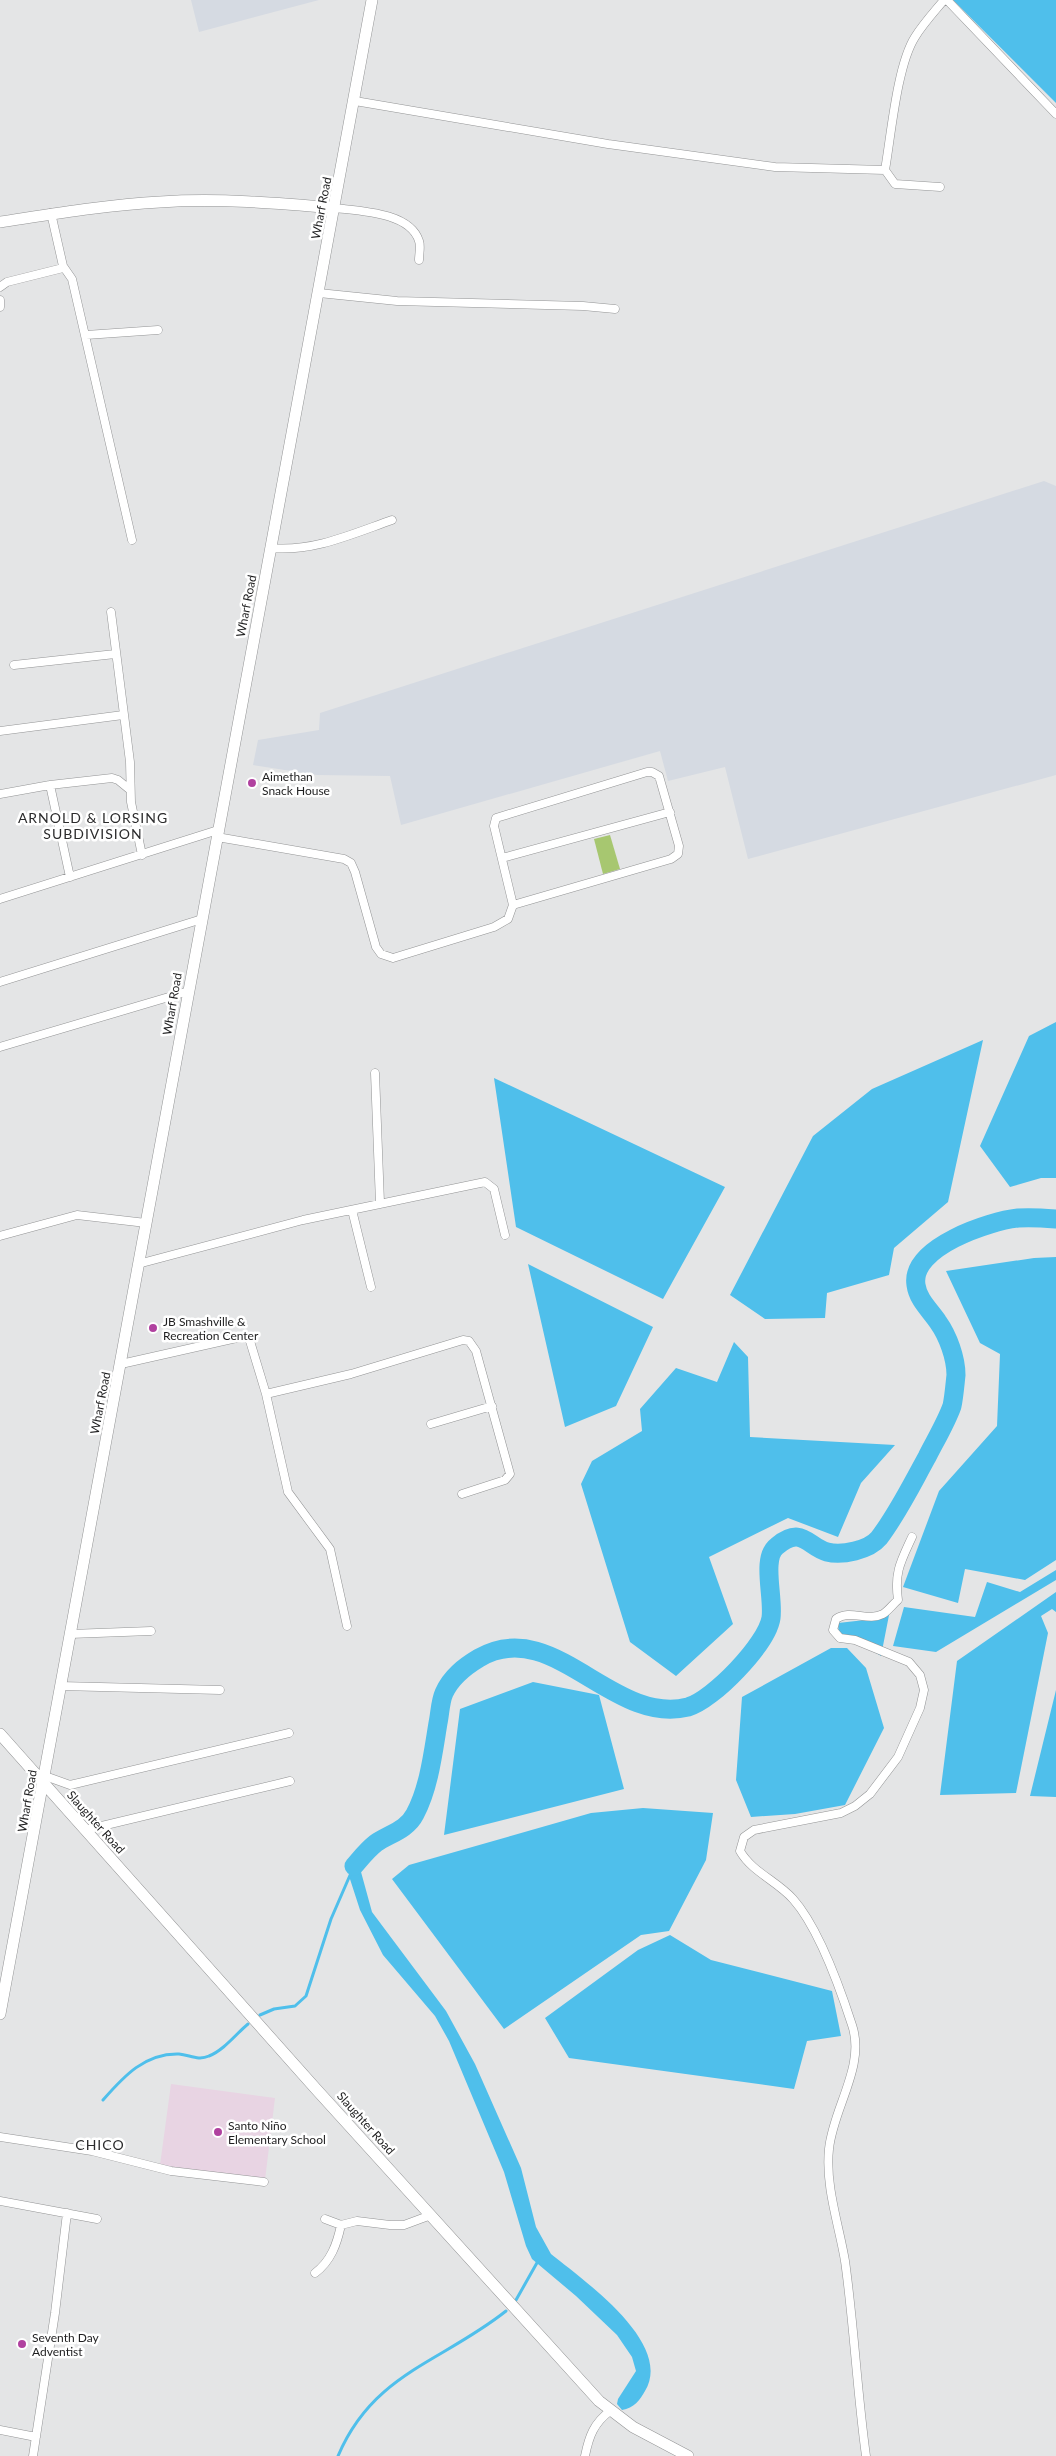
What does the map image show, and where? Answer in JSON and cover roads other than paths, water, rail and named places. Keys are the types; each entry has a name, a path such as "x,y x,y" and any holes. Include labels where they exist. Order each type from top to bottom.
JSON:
{"main road":[{"name":"Wharf Road","path":"0,2014 45,1781 60,1686 121,1364 188,991 336,208 372,0"},
{"path":"0,222 50,213 159,202 278,203 336,208"},
{"name":"Slaughter Road","path":"0,1734 45,1781 85,1830 570,2370 610,2411 647,2436 688,2456"}],"street":[{"path":"940,187 896,184 885,170 897,95 908,54 915,37 946,0 1056,114"},
{"path":"355,101 608,144 775,167 885,170"},
{"path":"336,208 391,217 402,221 419,241 419,260"},
{"path":"50,213 64,268 72,279 132,540"},
{"path":"0,287 7,282 64,268"},
{"path":"319,293 397,301 583,306 616,310"},
{"path":"0,300 0,307"},
{"path":"86,335 158,330"},
{"path":"271,548 287,550 309,548 392,520"},
{"path":"111,612 131,771 129,789 142,855"},
{"path":"14,665 115,654"},
{"path":"0,731 123,715"},
{"path":"0,899 142,855 218,834 344,859 356,872 376,947 381,954 393,958 494,927 508,919 513,905 494,826 496,818 647,772 652,772 659,776 679,850 676,857 513,905"},
{"path":"0,794 50,785 112,778 118,780 129,789"},
{"path":"50,785 70,877"},
{"path":"502,858 670,812"},
{"path":"0,982 202,919"},
{"path":"0,1047 188,991"},
{"path":"375,1073 380,1203"},
{"path":"138,1264 380,1203 478,1183 489,1183 494,1189 505,1235"},
{"path":"352,1210 371,1287"},
{"path":"0,1236 77,1215 146,1222"},
{"path":"121,1364 247,1337 253,1346 266,1394 288,1492 330,1548 347,1626"},
{"path":"266,1394 351,1374 463,1340 472,1344 476,1351 510,1474 505,1480 462,1494"},
{"path":"431,1424 492,1406"},
{"path":"866,2456 845,2262 829,2174 831,2135 853,2067 856,2045 853,2026 814,1932 794,1900 780,1885 752,1867 740,1851 744,1837 754,1830 841,1813 855,1806 870,1794 898,1757 920,1708 924,1690 920,1675 909,1662 855,1640 840,1638 833,1630 836,1619 841,1615 869,1617 882,1614 898,1600 895,1582 897,1569 912,1537"},
{"path":"70,1634 152,1631"},
{"path":"60,1686 220,1690"},
{"path":"45,1781 70,1786 290,1733"},
{"path":"85,1830 180,1810 290,1781"},
{"path":"0,2136 92,2151 171,2171 264,2182"},
{"path":"0,2201 97,2219"},
{"path":"33,2456 67,2213"},
{"path":"325,2219 341,2225 357,2221 404,2225 431,2215"},
{"path":"315,2273 326,2265 337,2243 341,2225"},
{"path":"586,2456 592,2430 610,2411"},
{"path":"0,2430 36,2437"}],"water":[{"path":"953,0 1056,0 1056,103"},
{"path":"1056,1022 1056,1178 1041,1178 1010,1187 980,1146 1029,1036"},
{"path":"983,1040 948,1202 894,1248 889,1275 827,1293 825,1318 765,1319 730,1295 813,1136 872,1089"},
{"path":"494,1078 725,1187 663,1299 516,1227"},
{"path":"1056,1257 1056,1560 1025,1580 965,1569 958,1603 903,1587 939,1491 997,1426 1000,1354 980,1343 946,1271 1034,1258"},
{"path":"528,1264 653,1327 616,1406 565,1427"},
{"path":"734,1342 748,1357 750,1437 895,1445 861,1483 838,1537 788,1518 709,1557 733,1624 676,1676 630,1642 581,1484 592,1461 642,1431 640,1409 676,1368 717,1382"},
{"path":"1056,1570 1056,1580 936,1652 893,1646 904,1607 975,1617 987,1582 1020,1592"},
{"path":"1056,1592 1056,1612 1052,1609 1041,1616 1048,1633 1016,1793 940,1795 957,1661"},
{"path":"890,1610 881,1656 860,1643 839,1637 838,1623 865,1620"},
{"path":"831,1648 847,1648 866,1668 884,1728 845,1805 795,1814 751,1817 736,1780 742,1697"},
{"path":"533,1682 599,1695 624,1789 444,1835 460,1709"},
{"path":"1056,1690 1056,1797 1030,1796"},
{"path":"643,1808 713,1813 706,1860 669,1931 641,1935 504,2029 392,1879 409,1865 591,1813"},
{"path":"358,1861 372,1912 446,2011 475,2064 521,2168 536,2227 551,2254 621,2314 636,2333 647,2353 651,2372 645,2391 639,2400 630,2407 622,2410 617,2404 618,2399 636,2371 632,2357 617,2335 576,2296 532,2259 526,2246 504,2172 449,2041 435,2016 383,1955 360,1910 349,1876"},
{"path":"670,1935 711,1960 832,1991 841,2036 807,2041 794,2089 569,2058 545,2018 638,1950"}],"waterway":[{"path":"354,1866 373,1846 403,1828 412,1819 420,1804 427,1782 444,1693 458,1673 479,1658 506,1649 532,1650 558,1660 608,1689 634,1701 660,1709 688,1707 699,1702 724,1683 750,1656 767,1629 771,1618 770,1559 772,1552 777,1546 793,1537 799,1537 827,1552 840,1553 862,1549 875,1542 899,1509 947,1419 953,1402 956,1368 951,1347 945,1334 917,1290 918,1271 925,1259 954,1238 989,1224 1018,1218 1056,1219"},
{"path":"260,2015 274,2009 295,2006 306,1996 331,1919 354,1866"},
{"path":"103,2100 127,2075 146,2062 156,2057 167,2055 179,2054 198,2058 209,2056 225,2046 248,2024"},
{"path":"516,2300 538,2261"},
{"path":"338,2456 353,2428 370,2406 390,2387 506,2311"}],"place":[{"name":"Aimethan Snack House","path":"252,783"},
{"name":"JB Smashville & Recreation Center","path":"153,1328"},
{"name":"Santo Niño Elementary School","path":"218,2132"},
{"name":"Seventh Day Adventist","path":"22,2344"}],"district":[{"name":"ARNOLD & LORSING SUBDIVISION","path":"93,826"},
{"name":"CHICO","path":"100,2144"}]}
